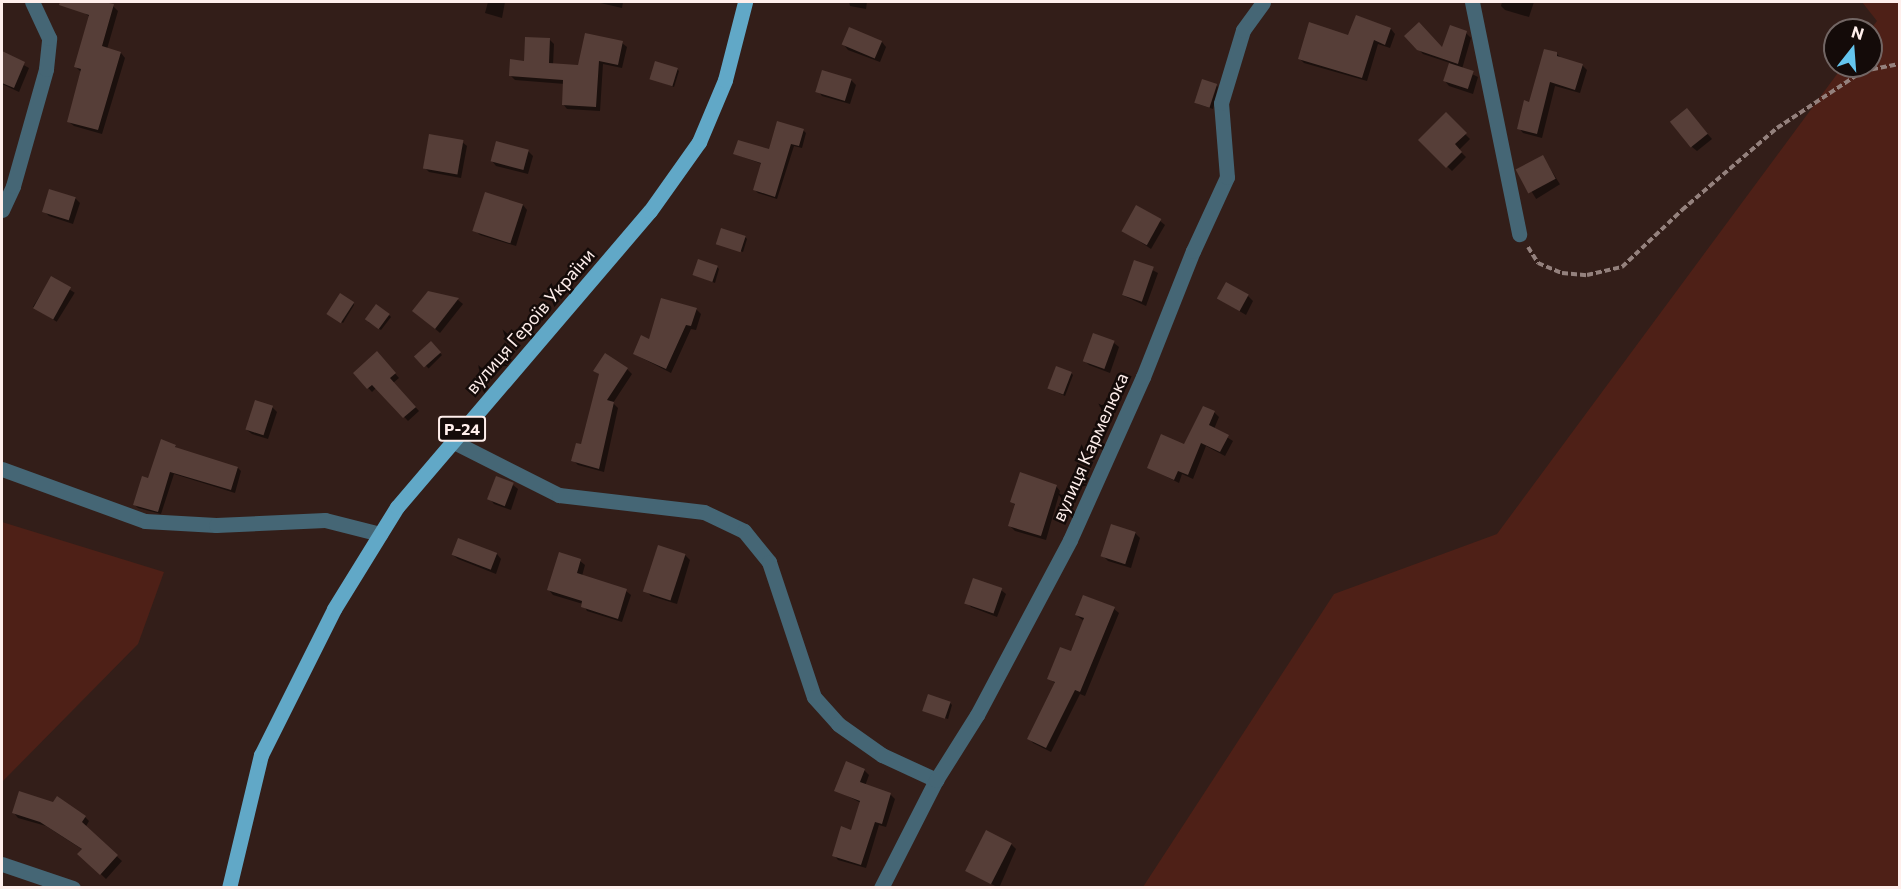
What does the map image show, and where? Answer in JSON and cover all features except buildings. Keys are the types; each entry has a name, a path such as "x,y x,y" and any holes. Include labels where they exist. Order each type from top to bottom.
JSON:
{"main road":[{"name":"вулиця Героїв України","path":"229,888 261,755 334,609 396,507 650,212 699,142 725,80 745,2"}],"street":[{"path":"2,210 13,186 46,69 50,38 32,2"},
{"name":"вулиця Кармелюка","path":"881,888 936,780 977,715 1070,540 1143,377 1192,251 1227,177 1221,103 1243,30 1263,2"},
{"path":"1472,2 1520,234"},
{"path":"452,441 559,495 704,512 744,531 769,562 814,697 838,724 882,755 936,780"},
{"path":"2,469 145,521 216,525 326,520 380,534"},
{"path":"2,864 73,888"}],"path":[{"path":"1520,234 1538,263 1562,273 1587,275 1622,267 1682,210 1777,128 1863,71 1899,64"}],"shaded area":[{"path":"1862,2 1900,2 1899,887 1143,887 1334,594 1497,534 1834,78 1883,78 1883,18 1875,18"},
{"path":"2,522 164,572 138,644 2,782"}]}
